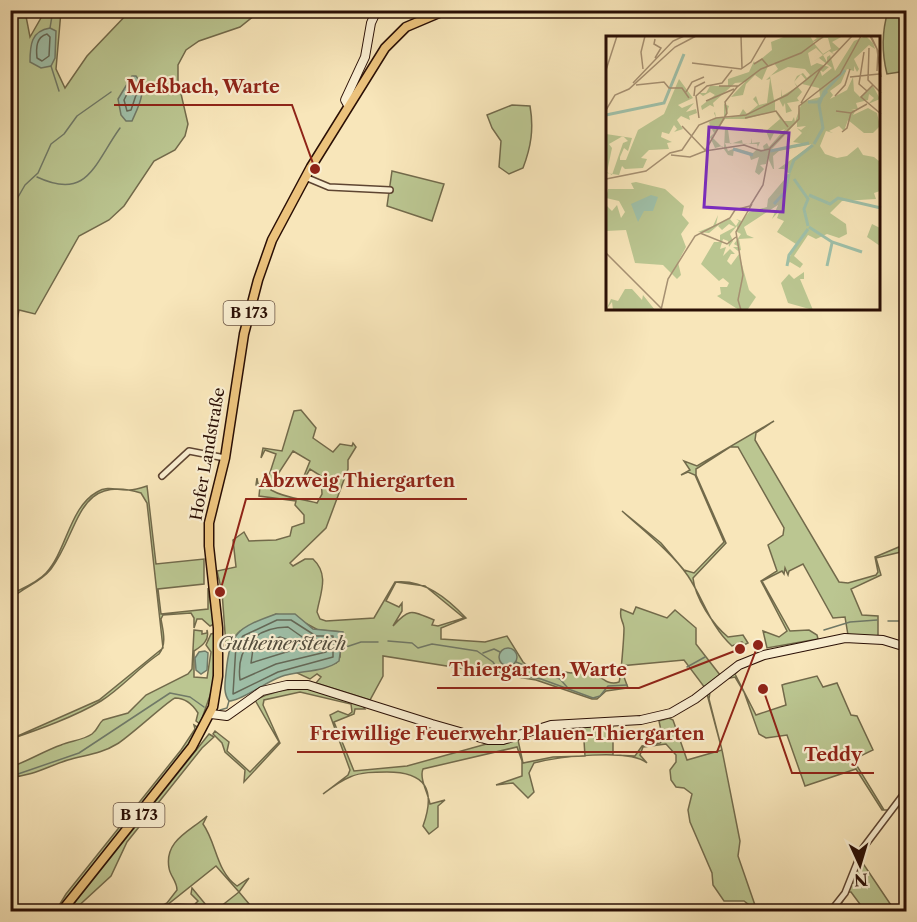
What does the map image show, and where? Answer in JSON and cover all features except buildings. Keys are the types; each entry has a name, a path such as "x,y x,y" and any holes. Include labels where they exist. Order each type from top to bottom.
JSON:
{"main road":[{"name":"Hofer Landstraße","path":"62,912 192,747 211,714 217,685 219,628 208,536 225,458 239,362 252,301 272,240 305,177 372,66 395,36 436,12 446,10"}],"street":[{"path":"348,105 345,100 365,57 371,23 377,10"},
{"path":"305,177 328,187 390,190"},
{"path":"162,476 189,451 225,458"},
{"path":"211,714 227,716 253,696 272,688 308,685 488,740 503,740 551,725 641,720 671,713 695,699 739,665 764,654 845,638 883,640 906,647"},
{"path":"830,912 845,893 863,848 906,791"}],"shaded area":[{"path":"11,11 25,11 30,37 45,11 61,11 56,69 65,88 87,56 130,11 260,11 240,27 199,41 186,50 178,65 178,81 188,124 185,136 175,150 154,161 124,206 109,220 79,236 35,314 19,310 11,349"},
{"path":"888,11 906,11 906,71 887,74 883,42"},
{"path":"512,105 530,106 532,130 523,168 509,174 499,167 501,141 487,115"},
{"path":"392,171 444,184 432,221 387,206"},
{"path":"301,410 316,428 313,438 333,452 340,444 352,446 353,443 356,447 348,460 348,469 326,528 290,563 293,566 305,559 313,559 318,565 323,578 317,612 320,619 326,621 374,618 395,582 386,601 399,607 402,603 402,611 393,626 403,616 412,612 434,620 432,625 438,626 464,618 427,588 443,597 466,618 441,628 441,639 485,642 507,636 523,662 528,666 571,673 587,669 610,683 619,682 621,669 628,688 606,691 597,699 592,699 536,680 383,656 383,676 370,700 316,683 321,677 317,674 310,679 295,672 336,663 340,657 342,632 318,630 298,619 276,614 240,631 226,646 222,592 217,571 236,567 233,540 244,532 249,541 276,540 290,536 292,527 304,523 304,515 295,505 296,501 259,496 260,486 256,485 257,478 258,484 266,485 276,454 265,450 261,458 263,448 282,451 294,411","holes":["293,451 310,461 300,486 310,469 321,476 322,494 317,503 288,497 271,490 276,477"]},
{"path":"774,421 756,433 755,440 839,582 848,583 876,575 878,572 875,557 906,544 906,554 905,551 876,558 881,575 851,589 862,615 878,616 878,636 848,635 845,617 833,618 803,564 789,571 788,575 785,568 784,574 782,571 762,581 790,631 809,630 817,635 818,639 767,648 763,631 779,637 787,631 761,581 777,571 768,545 783,535 784,528 738,447 730,447 696,469 696,475 726,543 693,578 695,588 674,559 622,511 661,543 684,570 694,573 724,542 695,475 688,472 681,475 690,470 684,461 697,466"},
{"path":"147,486 156,564 204,559 204,584 158,589 161,614 208,609 208,588 214,624 210,626 202,619 197,619 194,628 194,618 191,613 163,615 161,619 163,646 147,503 141,493 126,490"},
{"path":"117,489 104,491 92,498 82,509 61,554 51,569 42,578 11,599 11,594 42,577 53,564 74,519 88,499 101,490"},
{"path":"396,582 406,582 421,586"},
{"path":"695,588 708,612 711,619 701,602"},
{"path":"636,607 667,618 675,610 696,628 696,644 720,675 705,688 684,660 621,666 624,628 621,609 633,614"},
{"path":"711,619 728,637 743,635 748,643 744,645 742,642 732,646"},
{"path":"194,630 202,631 202,634 207,633 207,630 208,634 205,642 194,651 194,677 207,678 211,652 206,645 211,634 215,633 213,687 200,724 196,721 198,713 191,705 183,699 175,698 111,747 33,773 11,777 11,767 55,747 88,736 103,720 128,713 146,695 188,674 192,669"},
{"path":"162,649 116,690 91,707 11,739 99,700"},
{"path":"733,672 737,672 735,674 756,715 786,705 782,685 817,676 823,687 837,683 851,715 857,716 873,750 854,759 884,810 856,769 805,786 787,735 766,738 759,734 744,692 735,677 725,679 710,692 709,699 722,750 707,694"},
{"path":"309,689 323,690 350,698 362,704 365,709 355,709 354,714 334,722 354,771 407,766 490,743 503,744 518,740 523,763 553,757 577,756 534,763 529,773 534,792 528,798 513,783 496,785 522,776 522,761 517,747 423,769 424,785 411,775 387,772 368,773 346,779 323,794 348,775 350,770 330,715 338,711 348,715 352,712 351,704 300,692 264,700 263,705 280,743 244,782 245,770 225,752 222,743 213,734 215,731 229,742 227,751 250,772 279,742 255,700 281,691"},
{"path":"669,718 673,720 687,760 722,750 740,841 738,856 757,911 744,901 724,901 713,885 712,873 690,822 688,810 692,794 684,788 676,787 671,780 670,770 676,762 676,755 666,744 643,747 640,755 647,763 638,758 625,756 585,756 583,726 613,725 613,755 635,756 642,746 660,743 663,740 659,721"},
{"path":"194,725 199,728 194,739 55,912 66,894 181,750 195,729"},
{"path":"209,734 214,737 202,748 127,842 111,876 73,911 68,911"},
{"path":"428,796 430,804 445,800 438,806 438,827 429,834 423,826 427,813"},
{"path":"896,809 880,826 870,838 884,820"},
{"path":"207,816 203,824 225,873 237,886 249,878 239,892 216,866 167,905 153,911 167,903 177,890 169,868 171,850 180,837"},
{"path":"862,855 862,862 895,911 865,911 851,892 848,892 840,906 832,912 849,886"},
{"path":"192,888 211,911 161,911 175,904 194,905 198,901 191,894"},
{"path":"239,892 255,911 215,911"}],"water":[{"path":"50,28 56,31 55,58 51,66 41,68 30,62 31,45 39,32"},
{"path":"132,76 136,76 140,81 142,92 132,121 126,121 121,115 118,99"},
{"name":"Gutheinersteich","path":"276,614 295,614 313,629 343,632 339,661 326,668 280,677 240,698 229,701 225,684 233,640 238,633 252,623"},
{"path":"508,648 514,651 517,657 514,663 508,666 502,663 499,657 502,651"},
{"path":"199,652 208,653 207,670 201,674 196,670 195,658"}],"waterway":[{"path":"50,28 53,10"},
{"path":"51,66 59,91"},
{"path":"10,211 25,185 38,173 51,144 64,134 77,116 111,92"},
{"path":"37,177 68,185 79,182 96,166 120,128"},
{"path":"824,630 850,622 877,620"},
{"path":"888,621 906,621"},
{"path":"388,641 412,643 418,648 432,644 477,651 493,662 499,672 541,679 593,698 600,696 608,686 627,685"},
{"path":"340,649 361,642 378,642"},
{"path":"483,653 494,649 500,652"},
{"path":"687,667 705,657"},
{"path":"516,662 560,679 567,687"},
{"path":"10,774 18,774 79,753 170,693 190,697 204,707"},
{"path":"220,710 227,708 229,701"}],"place":[{"name":"Meßbach, Warte","path":"315,169"},
{"name":"Abzweig Thiergarten","path":"220,592"},
{"name":"Freiwillige Feuerwehr Plauen-Thiergarten","path":"758,645"},
{"name":"Thiergarten, Warte","path":"740,649"},
{"name":"Teddy","path":"763,689"}]}
